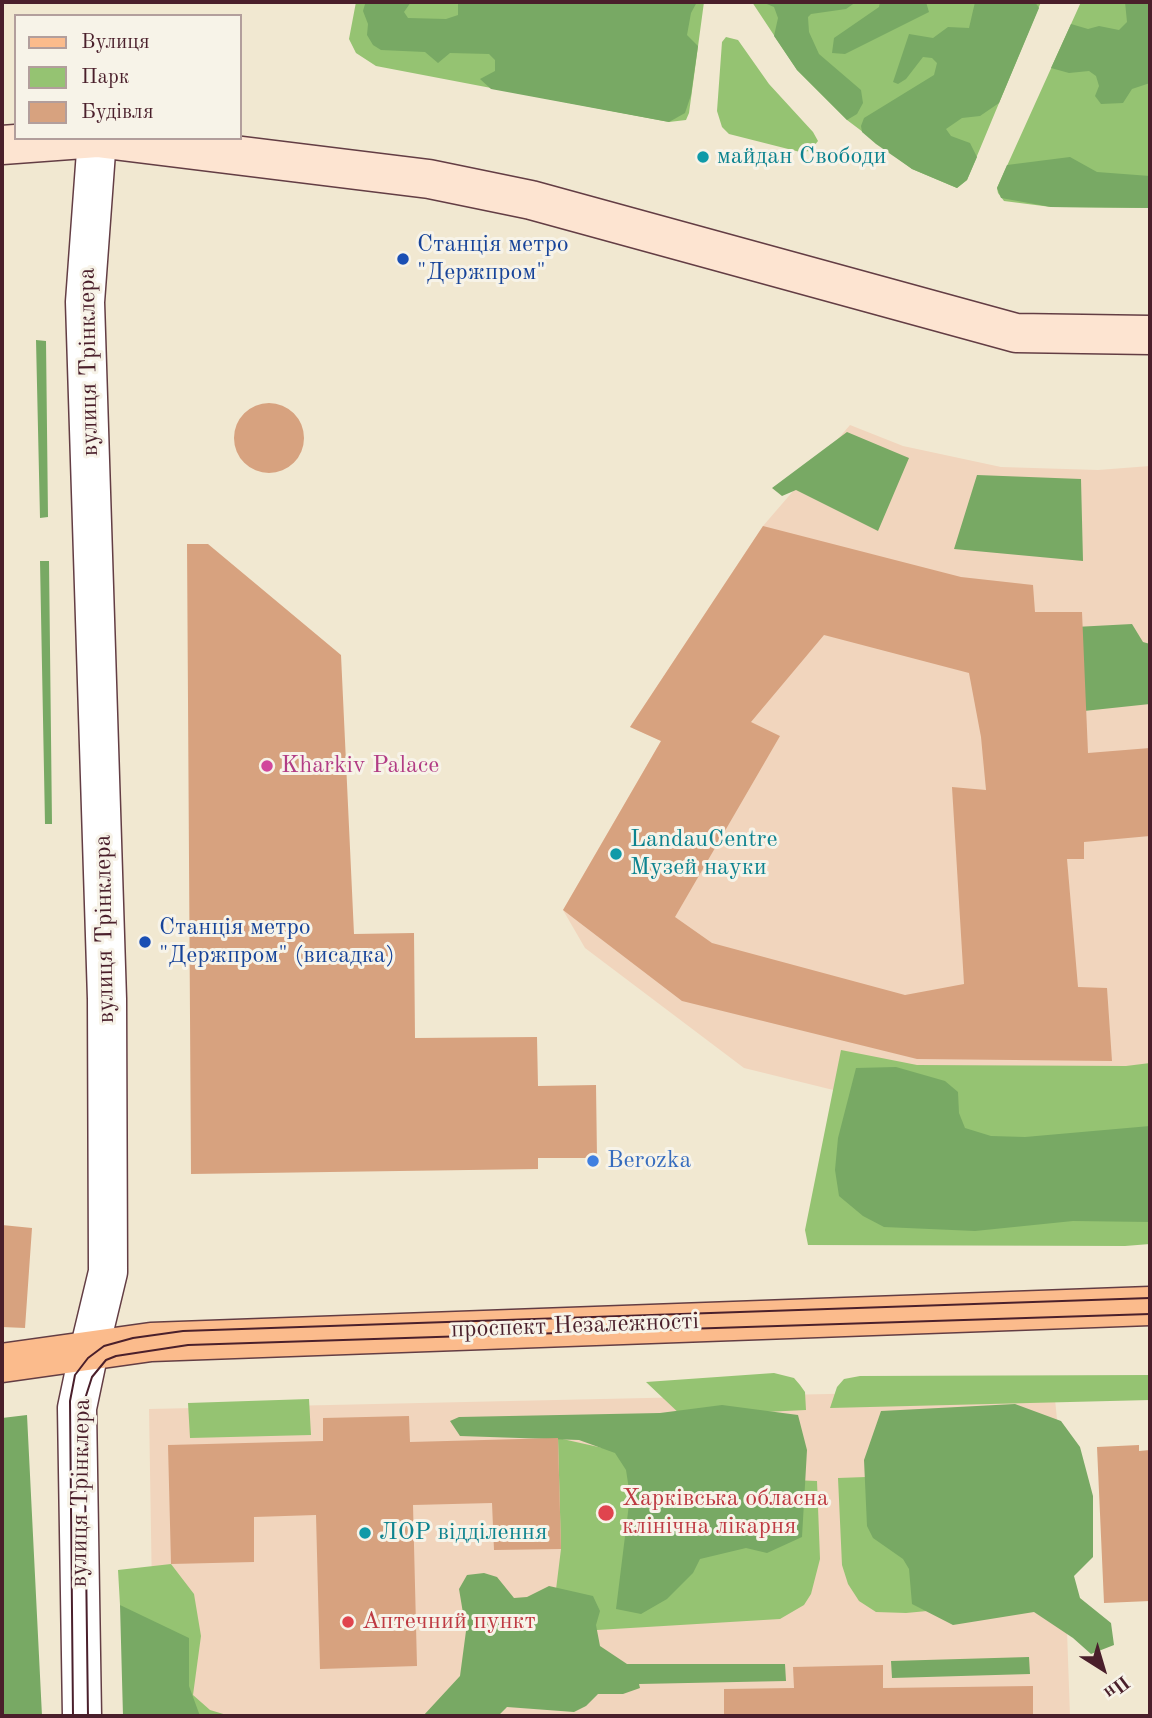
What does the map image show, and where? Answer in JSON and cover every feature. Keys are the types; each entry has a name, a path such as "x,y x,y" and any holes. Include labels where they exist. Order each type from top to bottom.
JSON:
{"main road":[{"path":"2,145 70,140"},
{"path":"113,140 416,177 518,198 1016,333 1150,335"},
{"name":"проспект Незалежності","path":"2,1363 151,1342 1150,1306"}],"street":[{"name":"вулиця Трінклера","path":"82,1716 76,1408 107,1272 107,999 85,302 97,140"}],"shaded area":[{"path":"850,425 903,446 1001,467 1098,470 1150,466 1150,1168 744,1068 585,948 563,910 661,741 630,727 763,526"},
{"name":"Харківська обласна клінічна лікарня","path":"1054,1389 1061,1460 1070,1716 154,1716 149,1409"}],"green space":[{"path":"356,2 704,2 689,113 686,120 669,122 376,66 356,53 349,39"},
{"path":"411,2 404,12 408,18 446,19 458,15 458,2 697,2 691,13 687,35 698,46 691,95 685,113 669,122 491,89 480,79 495,71 495,60 489,54 450,53 438,63 425,52 381,50 373,45 367,35 368,24 363,11 365,4"},
{"path":"752,2 1041,2 967,180 957,188 912,169 847,120 797,70"},
{"path":"762,2 856,2 846,9 811,14 808,17 809,32 819,54 861,90 863,103 857,114 847,120 797,70 774,36 778,18 774,7"},
{"path":"880,2 926,2 929,12 845,54 832,53 834,38 879,7"},
{"path":"975,2 1035,2 1039,8 999,103 980,116 962,118 946,129 951,136 970,143 977,157 967,180 957,188 912,169 876,144 862,132 861,126 864,118 934,75 937,63 932,58 923,57 906,79 898,84 893,82 909,34 933,38 948,27 969,28"},
{"path":"1081,2 1150,2 1150,208 1051,207 1004,201 998,193 997,188"},
{"path":"1125,2 1150,2 1150,83 1132,89 1123,103 1101,104 1095,96 1099,86 1096,76 1089,71 1069,73 1051,68 1071,24 1088,29 1099,26 1119,30 1127,22"},
{"path":"726,37 738,40 769,84 813,132 818,141 810,151 800,152 729,134 722,127 717,111 722,42"},
{"path":"1070,157 1097,172 1150,176 1150,208 1051,207 1001,198 997,188 1007,165"},
{"path":"36,340 46,341 48,517 40,518"},
{"path":"847,432 909,458 878,531 796,490 782,496 772,488"},
{"path":"977,475 1081,479 1083,561 954,549"},
{"path":"40,561 49,561 52,824 45,824"},
{"path":"1132,624 1143,642 1150,644 1150,704 1084,711 1075,627"},
{"path":"841,1050 917,1065 1126,1066 1150,1063 1150,1244 808,1245 805,1230"},
{"path":"896,1067 945,1081 958,1092 959,1113 965,1128 991,1136 1025,1137 1150,1126 1150,1222 1073,1221 975,1231 884,1227 863,1216 839,1196 835,1170 838,1138 856,1068"},
{"path":"774,1373 794,1378 805,1392 806,1410 682,1416 646,1382"},
{"path":"1150,1375 1150,1400 830,1408 837,1387 844,1379 860,1376"},
{"path":"309,1399 311,1435 190,1438 188,1403"},
{"path":"1015,1404 1061,1421 1080,1447 1093,1496 1093,1557 1074,1576 1080,1598 1111,1623 1114,1645 1091,1654 1073,1638 1034,1612 953,1625 912,1604 909,1569 903,1559 873,1538 867,1526 864,1460 881,1411"},
{"path":"722,1405 798,1415 807,1450 802,1537 767,1553 746,1548 700,1559 693,1573 667,1599 641,1614 616,1609 630,1496 626,1470 615,1453 579,1440 460,1436 450,1421 459,1417 660,1413"},
{"path":"27,1415 42,1716 2,1716 2,1418"},
{"path":"558,1438 738,1478 817,1481 820,1559 811,1594 804,1605 780,1619 597,1630 552,1622 561,1549"},
{"path":"866,1477 1065,1598 906,1613 876,1612 859,1601 848,1584 842,1565 838,1478"},
{"path":"171,1564 194,1594 201,1636 193,1695 210,1710 230,1716 152,1716 120,1605 118,1570"},
{"path":"484,1573 497,1577 514,1598 527,1597 549,1586 593,1596 600,1611 596,1625 600,1646 627,1664 785,1664 786,1681 639,1684 640,1688 623,1694 598,1694 586,1706 574,1712 507,1707 498,1716 423,1716 460,1676 466,1631 459,1589 467,1575"},
{"path":"120,1605 189,1638 189,1686 200,1716 123,1716"},
{"path":"1029,1657 1030,1674 892,1678 891,1661"}],"building":[{"path":"269,403 294,413 304,438 294,463 269,473 244,463 234,438 244,413"},
{"path":"763,526 961,577 1033,585 1035,612 1082,612 1088,753 1150,748 1150,836 1084,842 1084,859 1067,859 1078,987 1107,988 1112,1061 917,1059 682,1001 563,910 661,741 630,727","holes":["824,635 969,673 981,737 986,790 952,787 964,984 905,995 712,943 675,917 780,736 751,722"]},
{"name":"Kharkiv Palace","path":"187,544 208,544 341,655 354,934 414,933 415,1038 537,1037 538,1086 596,1085 597,1158 538,1158 538,1169 191,1174"},
{"path":"2,1225 32,1228 25,1328 2,1327"},
{"name":"ЛОР відділення","path":"409,1416 410,1442 558,1438 561,1549 494,1550 492,1503 413,1505 417,1666 320,1669 316,1515 254,1517 254,1562 171,1564 168,1445 323,1441 323,1418"},
{"path":"1139,1445 1139,1451 1150,1450 1150,1601 1104,1603 1097,1447"},
{"path":"883,1665 883,1688 1033,1686 1033,1716 724,1716 724,1689 794,1688 793,1667"}],"tram line":[{"path":"73,1716 70,1401 75,1375 88,1358 104,1346 133,1338 183,1331 1150,1298"},
{"path":"88,1716 84,1402 92,1377 106,1360 116,1356 188,1345 1150,1314"}],"place":[{"name":"майдан Свободи","path":"703,157"},
{"name":"Станція метро \"Держпром\"","path":"403,259"},
{"name":"Kharkiv Palace","path":"267,766"},
{"name":"LandauCentre Музей науки","path":"616,854"},
{"name":"Станція метро \"Держпром\" (висадка)","path":"145,942"},
{"name":"Berozka","path":"593,1161"},
{"name":"Харківська обласна клінічна лікарня","path":"606,1513"},
{"name":"ЛОР відділення","path":"365,1533"},
{"name":"Аптечний пункт","path":"348,1622"}]}
